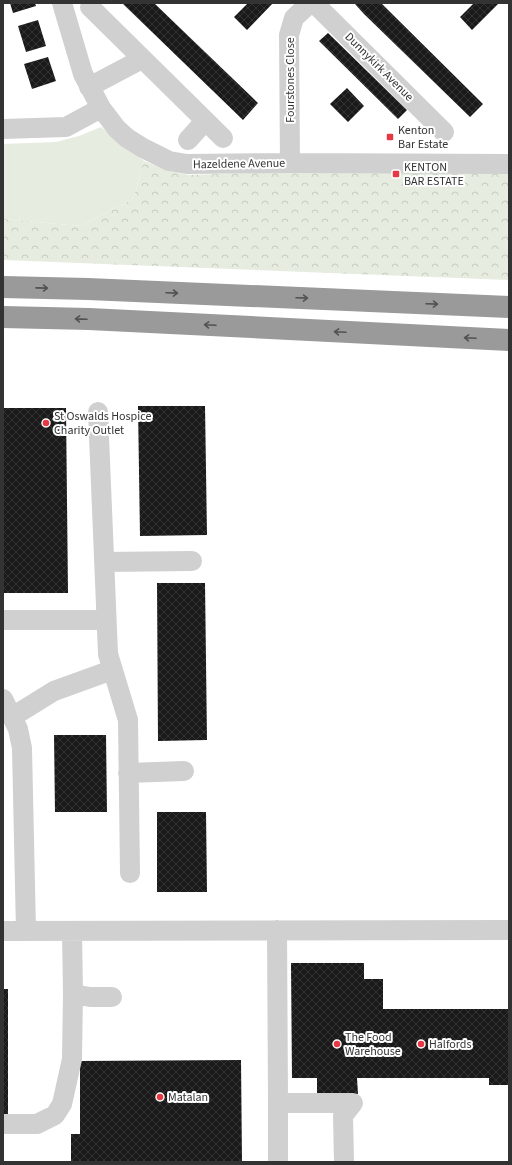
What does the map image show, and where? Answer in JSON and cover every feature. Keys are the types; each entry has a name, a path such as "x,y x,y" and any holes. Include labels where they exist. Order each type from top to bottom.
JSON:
{"highway":[{"path":"3,287 96,289 509,307"},
{"path":"3,317 89,319 509,340"}],"street":[{"name":"Hazeldene Avenue","path":"62,3 83,74 101,108 117,129 127,138 169,161 187,164 509,164"},
{"name":"Fourstones Close","path":"290,163 289,35 294,18 310,3"},
{"name":"Dunnykirk Avenue","path":"314,3 444,132"},
{"path":"90,7 222,138"},
{"path":"89,87 142,59"},
{"path":"3,129 66,127 101,108"},
{"path":"188,140 205,121"},
{"path":"98,412 108,654 128,720 130,873"},
{"path":"104,562 192,561"},
{"path":"3,620 106,620"},
{"path":"12,717 54,690 112,670"},
{"path":"3,699 18,730 22,748 26,931"},
{"path":"128,773 184,771"},
{"path":"277,930 278,1160"},
{"path":"3,931 509,930"},
{"path":"3,1124 37,1124 55,1115 62,1104 72,1059 72,931"},
{"path":"73,994 90,997 112,997"},
{"path":"278,1099 284,1103 353,1103 343,1116 344,1162"}],"green space":[{"path":"101,127 144,161 133,199 81,226 3,219 3,144 56,142 79,136"},
{"path":"144,161 166,170 189,175 275,172 509,172 509,280 3,260 3,219 81,226 133,199"}],"building":[{"path":"10,3 35,3 36,6 13,13"},
{"path":"122,3 154,3 258,103 243,120"},
{"path":"248,3 273,3 247,30 234,17"},
{"path":"381,3 483,104 470,117 364,14 355,4"},
{"path":"474,3 499,3 472,30 460,17"},
{"path":"38,20 46,46 26,52 18,26"},
{"path":"328,33 407,110 398,119 319,41"},
{"path":"48,57 56,81 32,89 24,64"},
{"path":"347,88 364,106 348,122 330,104"},
{"path":"138,406 205,406 207,535 140,536"},
{"path":"3,408 66,408 68,593 3,593"},
{"path":"157,583 205,583 207,740 158,741"},
{"path":"54,735 106,735 107,812 55,812"},
{"path":"157,812 206,812 207,892 157,892"},
{"path":"291,963 364,963 364,979 383,979 383,1009 509,1009 509,1085 489,1085 489,1078 357,1078 358,1094 317,1094 317,1078 292,1078"},
{"path":"3,989 8,989 8,1122 3,1122"},
{"name":"Matalan","path":"241,1060 242,1162 71,1162 71,1134 80,1134 80,1061"}],"place":[{"name":"Kenton Bar Estate","path":"390,137"},
{"name":"KENTON BAR ESTATE","path":"396,174"},
{"name":"St Oswalds Hospice Charity Outlet","path":"46,423"},
{"name":"The Food Warehouse","path":"337,1044"},
{"name":"Halfords","path":"421,1044"},
{"name":"Matalan","path":"160,1097"}]}
